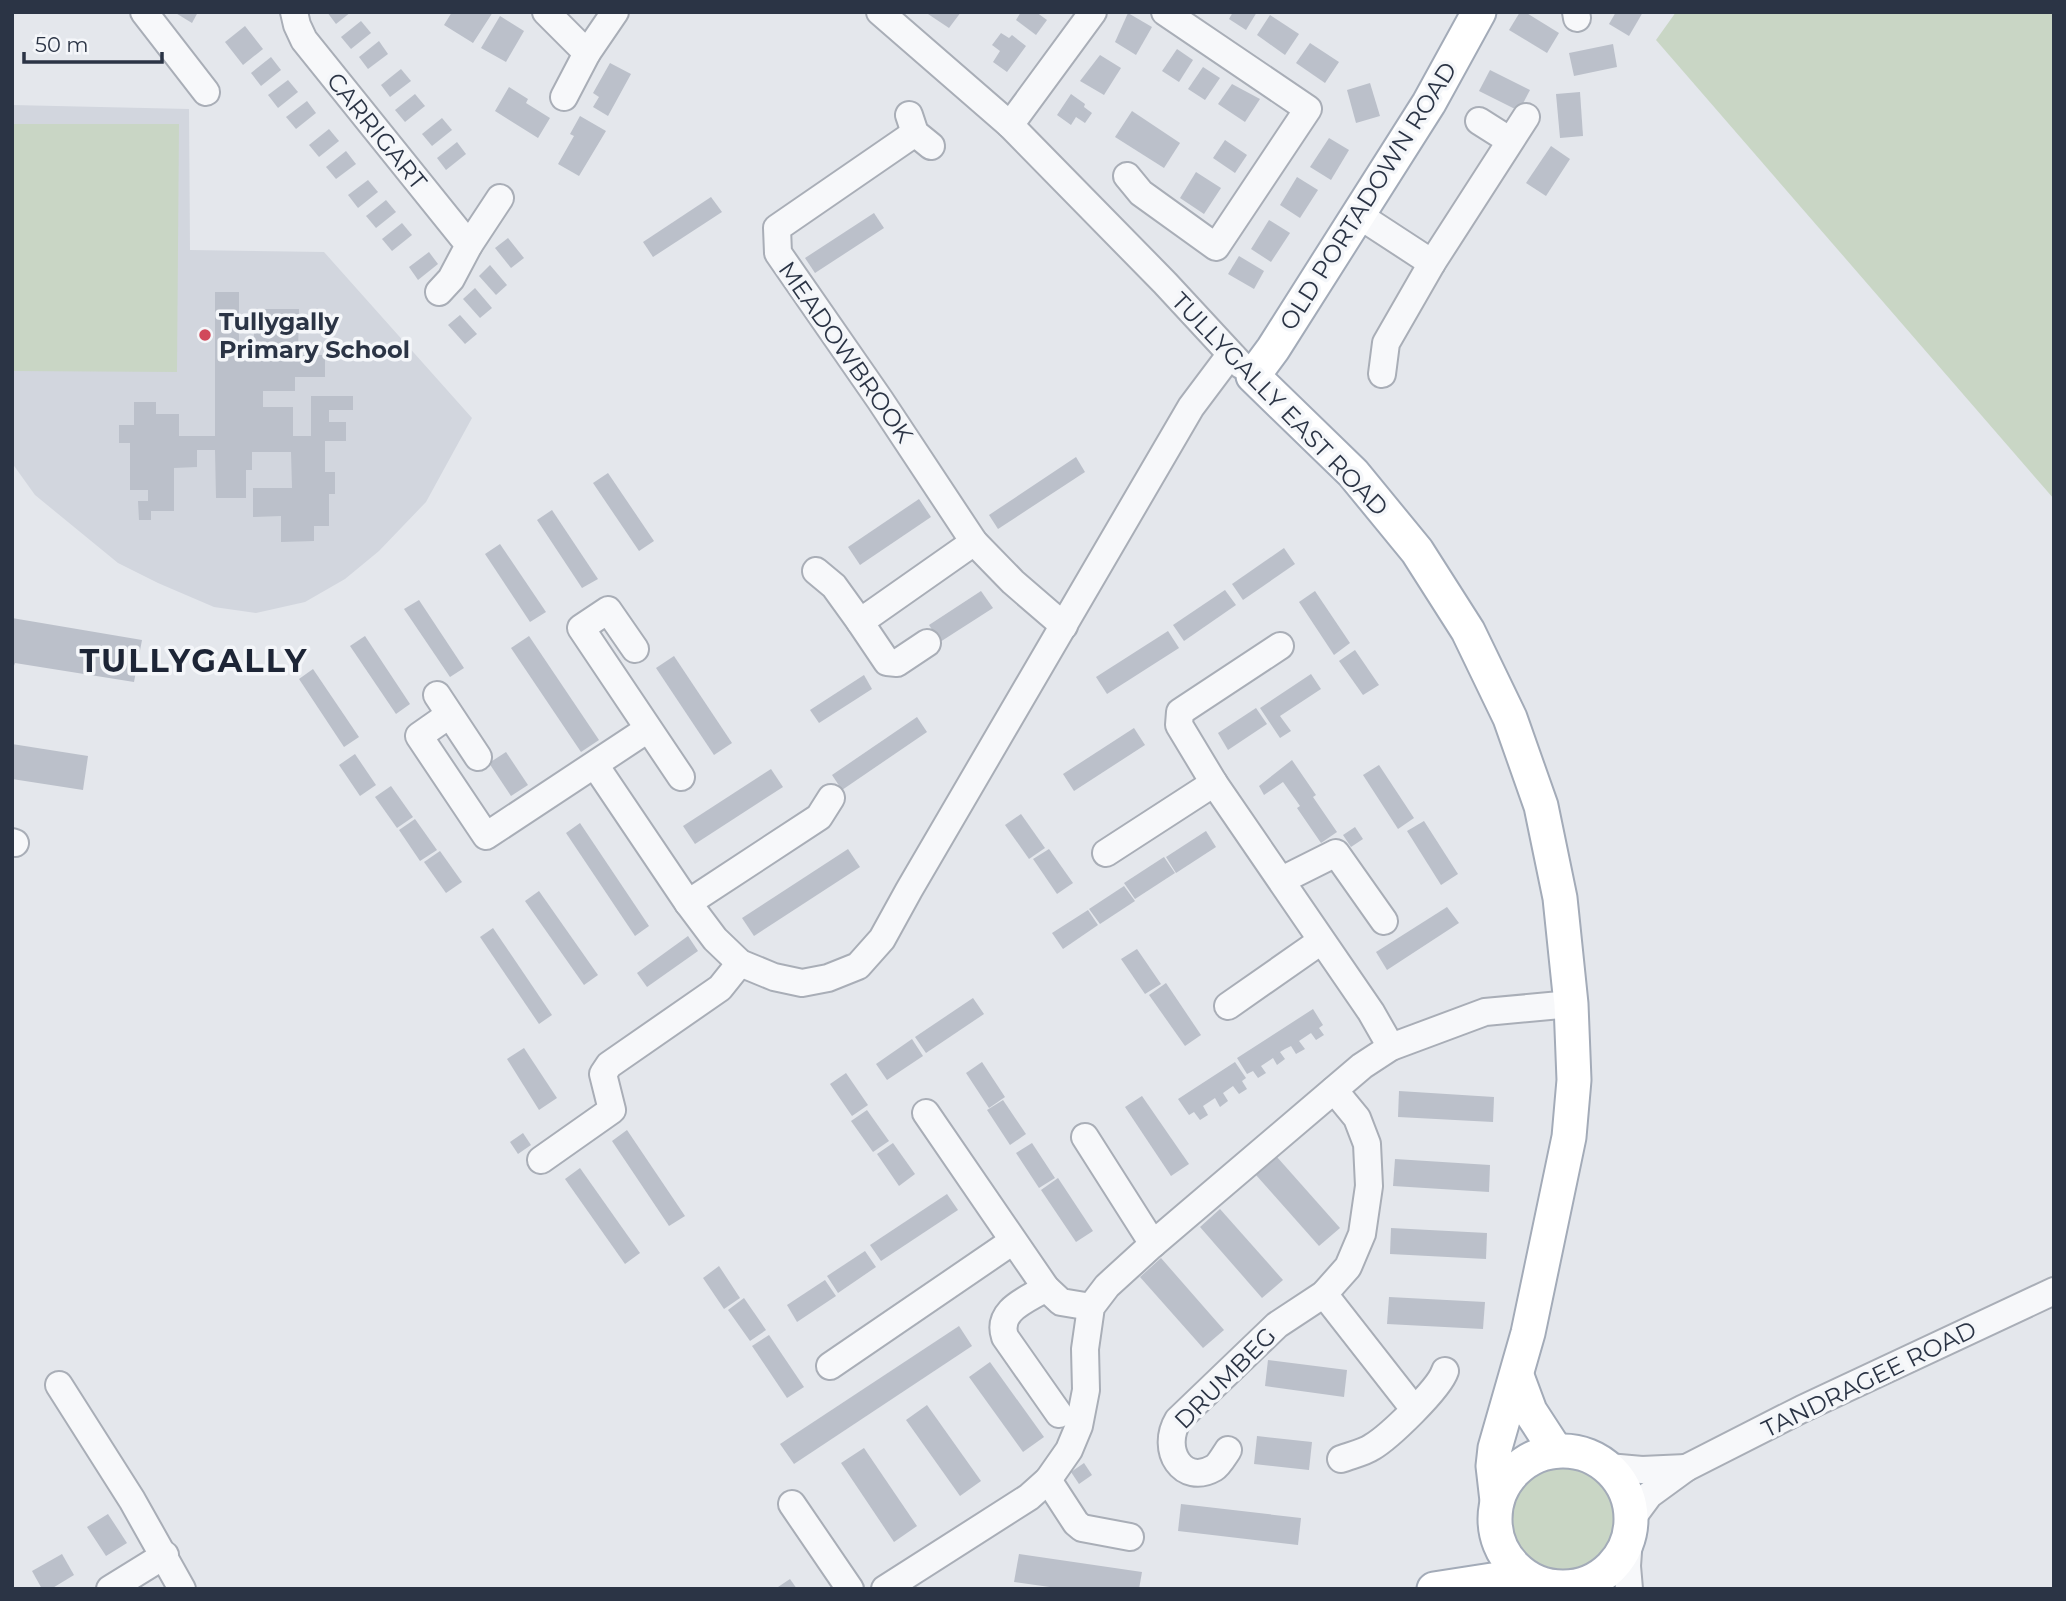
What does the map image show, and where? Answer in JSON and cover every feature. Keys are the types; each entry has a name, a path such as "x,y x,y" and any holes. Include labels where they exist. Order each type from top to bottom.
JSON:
{"main road":[{"name":"OLD PORTADOWN ROAD","path":"1241,365 1273,349 1429,103 1479,12"},
{"name":"TULLYGALLY EAST ROAD","path":"1241,365 1353,473 1417,551 1468,631 1510,718 1541,806 1560,898 1571,1004 1574,1080 1569,1137 1528,1333 1495,1448 1493,1466 1497,1516"},
{"path":"1517,1376 1530,1411 1556,1451"},
{"path":"1424,1589 1463,1569 1483,1552 1497,1516 1503,1486 1524,1463 1539,1455 1575,1451 1593,1457 1608,1467 1629,1498 1631,1528 1620,1557 1606,1572 1588,1583 1573,1587 1553,1587 1492,1580 1433,1589"},
{"path":"1497,1516 1502,1549 1512,1564 1525,1576 1553,1587"}],"street":[{"path":"144,12 206,92"},
{"name":"CARRIGART","path":"294,12 304,40 469,245"},
{"path":"547,12 587,53"},
{"path":"564,97 587,53 615,12"},
{"name":"TULLYGALLY EAST ROAD","path":"880,12 1010,125 1165,283 1241,365"},
{"path":"1010,125 1093,12"},
{"path":"1127,176 1141,193 1216,247 1308,109 1165,12"},
{"path":"1382,374 1375,338 1432,263 1526,117"},
{"path":"1479,121 1509,140"},
{"name":"MEADOWBROOK","path":"918,131 777,228 778,253 885,407 974,542 1013,582 1064,626"},
{"path":"439,292 450,279 500,198"},
{"path":"1357,214 1432,263"},
{"path":"595,765 715,939 740,963 774,977 802,983 828,978 858,966 882,939 1191,407 1241,365"},
{"path":"860,622 974,542"},
{"path":"816,570 834,586 887,662 897,663 927,642"},
{"path":"635,649 608,610 581,628 681,777"},
{"path":"1280,646 1180,712 1179,725 1214,782 1371,1012 1391,1047"},
{"path":"478,757 443,705 419,736 486,836 648,729"},
{"path":"1106,853 1214,782"},
{"path":"688,902 819,817 831,798"},
{"path":"1282,880 1336,853 1384,921"},
{"path":"1228,1006 1321,941"},
{"path":"541,1160 612,1110 603,1074 609,1065 720,988 740,963"},
{"path":"885,1589 1030,1497 1048,1480 1069,1450 1079,1426 1086,1390 1085,1349 1091,1307 1107,1286 1153,1244 1362,1066 1391,1047 1485,1012 1571,1004"},
{"name":"DRUMBEG","path":"1228,1451 1214,1468 1198,1472 1186,1469 1179,1465 1170,1449 1171,1432 1178,1420 1277,1325 1324,1294 1348,1267 1362,1234 1368,1186 1367,1144 1357,1118 1334,1090"},
{"path":"926,1113 1046,1288 1061,1302 1091,1307"},
{"path":"1085,1137 1153,1244"},
{"path":"830,1367 1013,1241"},
{"path":"1046,1288 1010,1310 1004,1320 1003,1329 1005,1337 1059,1415"},
{"name":"TANDRAGEE ROAD","path":"1631,1528 1649,1495 1686,1468 1802,1409 2054,1291"},
{"path":"1324,1294 1414,1409"},
{"path":"1341,1459 1371,1448 1388,1435 1434,1391 1442,1380 1444,1371"},
{"path":"59,1385 165,1555 182,1589"},
{"name":"TANDRAGEE ROAD","path":"1608,1467 1642,1471 1686,1468"},
{"path":"1048,1480 1082,1528 1130,1537"},
{"path":"792,1504 850,1589"},
{"path":"1629,1589 1627,1566 1631,1528"},
{"path":"110,1589 165,1555"}],"shaded area":[{"name":"Tullygally Primary School","path":"12,105 189,109 190,250 324,252 472,418 426,502 379,551 345,579 305,602 256,613 214,607 118,563 35,495 12,463"}],"green space":[{"path":"1676,12 2054,12 2054,499 1656,40"},
{"path":"12,124 179,124 177,372 12,371"},
{"path":"1562,1466 1583,1470 1601,1482 1613,1500 1617,1521 1613,1542 1601,1560 1583,1572 1562,1576 1541,1572 1523,1560 1511,1542 1507,1521 1511,1500 1523,1482 1541,1470"}],"building":[{"path":"174,12 198,12 192,23"},
{"path":"327,12 351,12 336,24"},
{"path":"452,12 493,12 473,43 444,25"},
{"path":"961,12 949,28 928,14"},
{"path":"1021,12 1036,12 1047,20 1036,35 1016,20"},
{"path":"1233,12 1257,12 1246,30 1229,19"},
{"path":"1520,12 1525,12 1559,33 1547,53 1509,30"},
{"path":"1616,12 1643,12 1629,36 1609,24"},
{"path":"1128,13 1152,27 1136,55 1115,42"},
{"path":"1270,15 1299,34 1285,55 1257,35"},
{"path":"500,16 524,31 506,62 481,48"},
{"path":"361,21 371,33 351,49 341,37"},
{"path":"245,26 263,49 243,65 225,42"},
{"path":"1001,33 1009,38 1012,35 1026,46 1007,72 993,62 1000,51 992,45"},
{"path":"379,41 388,54 368,69 359,57"},
{"path":"1310,43 1339,62 1325,83 1296,63"},
{"path":"1613,44 1617,67 1574,76 1569,53"},
{"path":"1177,49 1193,60 1179,82 1162,71"},
{"path":"1100,55 1121,68 1104,95 1080,81"},
{"path":"271,57 281,70 261,86 251,73"},
{"path":"610,63 631,74 608,116 593,107 599,97 593,93"},
{"path":"1203,67 1220,78 1205,100 1188,89"},
{"path":"401,69 411,81 390,97 381,85"},
{"path":"1490,70 1530,90 1519,111 1479,91"},
{"path":"288,80 298,92 278,108 268,95"},
{"path":"1370,83 1380,116 1356,123 1347,90"},
{"path":"1232,84 1260,99 1245,122 1218,104"},
{"path":"509,87 528,99 526,103 550,118 538,138 495,111"},
{"path":"1580,92 1583,136 1560,138 1556,94"},
{"path":"415,94 425,106 405,122 395,110"},
{"path":"1071,94 1092,113 1085,123 1076,117 1071,125 1057,115"},
{"path":"307,101 316,113 296,129 286,117"},
{"path":"1132,111 1180,143 1164,168 1115,137"},
{"path":"580,116 606,131 579,176 558,164 574,136 570,134"},
{"path":"442,118 452,130 432,146 422,134"},
{"path":"329,129 339,141 319,157 309,145"},
{"path":"1329,138 1349,150 1331,180 1310,167"},
{"path":"1225,140 1247,155 1235,173 1213,158"},
{"path":"457,142 466,154 446,170 437,158"},
{"path":"1551,146 1570,159 1546,196 1526,183"},
{"path":"346,151 356,164 336,179 326,167"},
{"path":"1196,172 1221,188 1204,214 1180,198"},
{"path":"1297,177 1318,190 1300,218 1280,205"},
{"path":"368,180 378,192 358,208 348,195"},
{"path":"711,197 722,212 653,257 643,242"},
{"path":"386,200 396,212 376,228 366,216"},
{"path":"874,213 884,228 815,273 805,258"},
{"path":"1269,220 1290,233 1271,262 1251,249"},
{"path":"402,223 412,235 392,251 382,239"},
{"path":"508,238 524,258 511,268 495,248"},
{"path":"429,252 438,264 418,280 409,267"},
{"path":"1239,256 1264,271 1254,289 1228,274"},
{"path":"490,265 507,285 496,295 479,276"},
{"path":"475,288 492,308 480,318 463,299"},
{"path":"215,292 239,292 239,353 254,353 254,309 299,309 298,355 325,355 325,377 295,377 295,391 263,391 263,407 293,407 293,436 311,436 311,396 353,396 353,410 329,410 329,422 346,422 346,441 325,441 325,472 335,472 335,494 329,494 329,526 314,526 314,541 281,542 281,516 253,517 253,488 292,488 291,452 252,452 252,470 246,470 246,498 216,498 215,450 197,450 197,467 174,468 174,511 151,511 151,520 139,520 138,501 148,501 148,490 130,490 130,443 119,443 119,425 134,425 134,402 156,402 156,414 179,414 179,436 215,436"},
{"path":"460,315 477,334 465,344 448,325"},
{"path":"1076,457 1085,472 998,529 989,515"},
{"path":"608,473 654,541 639,551 593,483"},
{"path":"919,499 931,517 860,565 848,547"},
{"path":"552,510 598,579 582,588 537,520"},
{"path":"500,544 546,612 530,622 485,554"},
{"path":"1284,548 1295,564 1243,600 1232,584"},
{"path":"1225,590 1236,605 1184,641 1173,625"},
{"path":"981,591 993,608 940,642 929,625"},
{"path":"1315,591 1350,643 1334,655 1299,602"},
{"path":"419,600 464,668 450,677 404,609"},
{"path":"12,618 142,640 134,682 15,663 12,671"},
{"path":"1168,631 1179,648 1107,694 1096,677"},
{"path":"365,636 410,704 396,714 350,646"},
{"path":"529,636 599,740 581,752 511,648"},
{"path":"1355,650 1379,685 1363,695 1339,661"},
{"path":"674,656 732,743 714,755 656,668"},
{"path":"313,669 359,737 344,747 299,679"},
{"path":"1311,674 1321,689 1280,716 1291,731 1280,738 1260,708"},
{"path":"864,675 872,689 819,723 810,710"},
{"path":"1256,708 1267,724 1228,750 1218,733"},
{"path":"917,717 927,732 842,790 832,775"},
{"path":"1134,728 1145,745 1074,791 1063,774"},
{"path":"12,744 88,756 83,790 12,779"},
{"path":"506,752 528,785 511,796 489,763"},
{"path":"355,754 376,785 360,796 339,765"},
{"path":"1292,760 1337,832 1321,843 1283,782 1264,795 1259,786"},
{"path":"1379,765 1414,818 1398,829 1363,775"},
{"path":"771,769 783,787 695,844 683,826"},
{"path":"391,786 413,817 397,828 375,797"},
{"path":"1021,814 1045,848 1029,859 1005,825"},
{"path":"415,819 437,850 420,861 399,830"},
{"path":"1424,821 1458,874 1441,885 1407,831"},
{"path":"580,823 649,926 635,936 566,833"},
{"path":"1355,827 1363,839 1351,847 1343,835"},
{"path":"1206,831 1216,847 1176,873 1166,857"},
{"path":"848,849 860,867 754,936 742,918"},
{"path":"1049,849 1073,883 1057,894 1033,859"},
{"path":"440,851 462,882 446,893 424,862"},
{"path":"1164,857 1175,873 1135,899 1124,883"},
{"path":"1124,886 1135,901 1100,924 1089,909"},
{"path":"539,891 598,975 584,985 525,901"},
{"path":"1447,907 1459,923 1387,970 1376,952"},
{"path":"1088,910 1098,925 1063,949 1052,933"},
{"path":"493,928 552,1015 539,1024 480,937"},
{"path":"688,936 698,951 647,987 637,973"},
{"path":"1137,949 1161,984 1145,994 1121,959"},
{"path":"1166,983 1201,1035 1185,1046 1149,995"},
{"path":"973,998 984,1014 926,1053 915,1037"},
{"path":"1313,1009 1323,1025 1319,1028 1324,1035 1316,1040 1311,1033 1299,1041 1305,1049 1296,1054 1291,1046 1280,1052 1285,1059 1277,1065 1273,1058 1261,1066 1266,1073 1258,1078 1253,1071 1247,1074 1237,1058"},
{"path":"912,1039 923,1056 887,1080 876,1064"},
{"path":"524,1048 557,1098 539,1110 507,1059"},
{"path":"982,1062 1005,1097 989,1108 966,1073"},
{"path":"1235,1062 1246,1078 1242,1081 1247,1089 1239,1094 1233,1086 1223,1093 1228,1101 1220,1107 1215,1098 1203,1106 1208,1115 1200,1120 1194,1112 1189,1115 1178,1099"},
{"path":"846,1073 868,1105 852,1116 830,1084"},
{"path":"1399,1091 1494,1097 1493,1122 1398,1117"},
{"path":"1142,1096 1189,1164 1171,1176 1125,1107"},
{"path":"1003,1100 1026,1134 1010,1145 987,1110"},
{"path":"867,1110 889,1141 873,1152 851,1121"},
{"path":"627,1130 685,1216 669,1226 612,1141"},
{"path":"523,1133 531,1145 518,1154 510,1142"},
{"path":"893,1143 915,1174 899,1186 877,1154"},
{"path":"1032,1143 1055,1178 1039,1188 1016,1153"},
{"path":"1277,1157 1340,1228 1319,1246 1256,1175"},
{"path":"1395,1159 1490,1165 1489,1192 1393,1186"},
{"path":"580,1168 640,1253 625,1264 565,1179"},
{"path":"1058,1178 1093,1231 1076,1242 1041,1190"},
{"path":"947,1194 958,1210 881,1261 870,1245"},
{"path":"1220,1209 1283,1280 1262,1298 1200,1227"},
{"path":"1391,1228 1487,1233 1486,1259 1390,1254"},
{"path":"865,1251 876,1267 838,1293 827,1276"},
{"path":"1161,1258 1224,1330 1203,1348 1140,1277"},
{"path":"719,1266 740,1298 724,1309 703,1278"},
{"path":"825,1280 836,1296 797,1322 787,1305"},
{"path":"1389,1297 1485,1302 1483,1329 1387,1324"},
{"path":"744,1298 766,1330 750,1341 728,1310"},
{"path":"959,1326 972,1346 794,1464 780,1444"},
{"path":"769,1335 804,1387 787,1398 752,1346"},
{"path":"1268,1360 1347,1370 1344,1397 1265,1386"},
{"path":"990,1362 1044,1437 1023,1452 969,1377"},
{"path":"927,1405 981,1481 960,1496 906,1420"},
{"path":"1257,1436 1312,1442 1309,1470 1254,1464"},
{"path":"864,1448 917,1526 894,1542 841,1463"},
{"path":"1084,1463 1092,1475 1079,1484 1071,1472"},
{"path":"1181,1504 1301,1518 1298,1545 1178,1531"},
{"path":"108,1514 127,1543 106,1556 87,1527"},
{"path":"62,1554 74,1575 51,1589 42,1589 32,1571"},
{"path":"1019,1554 1142,1572 1139,1589 1064,1589 1014,1582"},
{"path":"790,1579 797,1589 775,1589"}],"place":[{"name":"Tullygally Primary School","path":"205,335"}],"district":[{"name":"TULLYGALLY","path":"194,660"}]}
